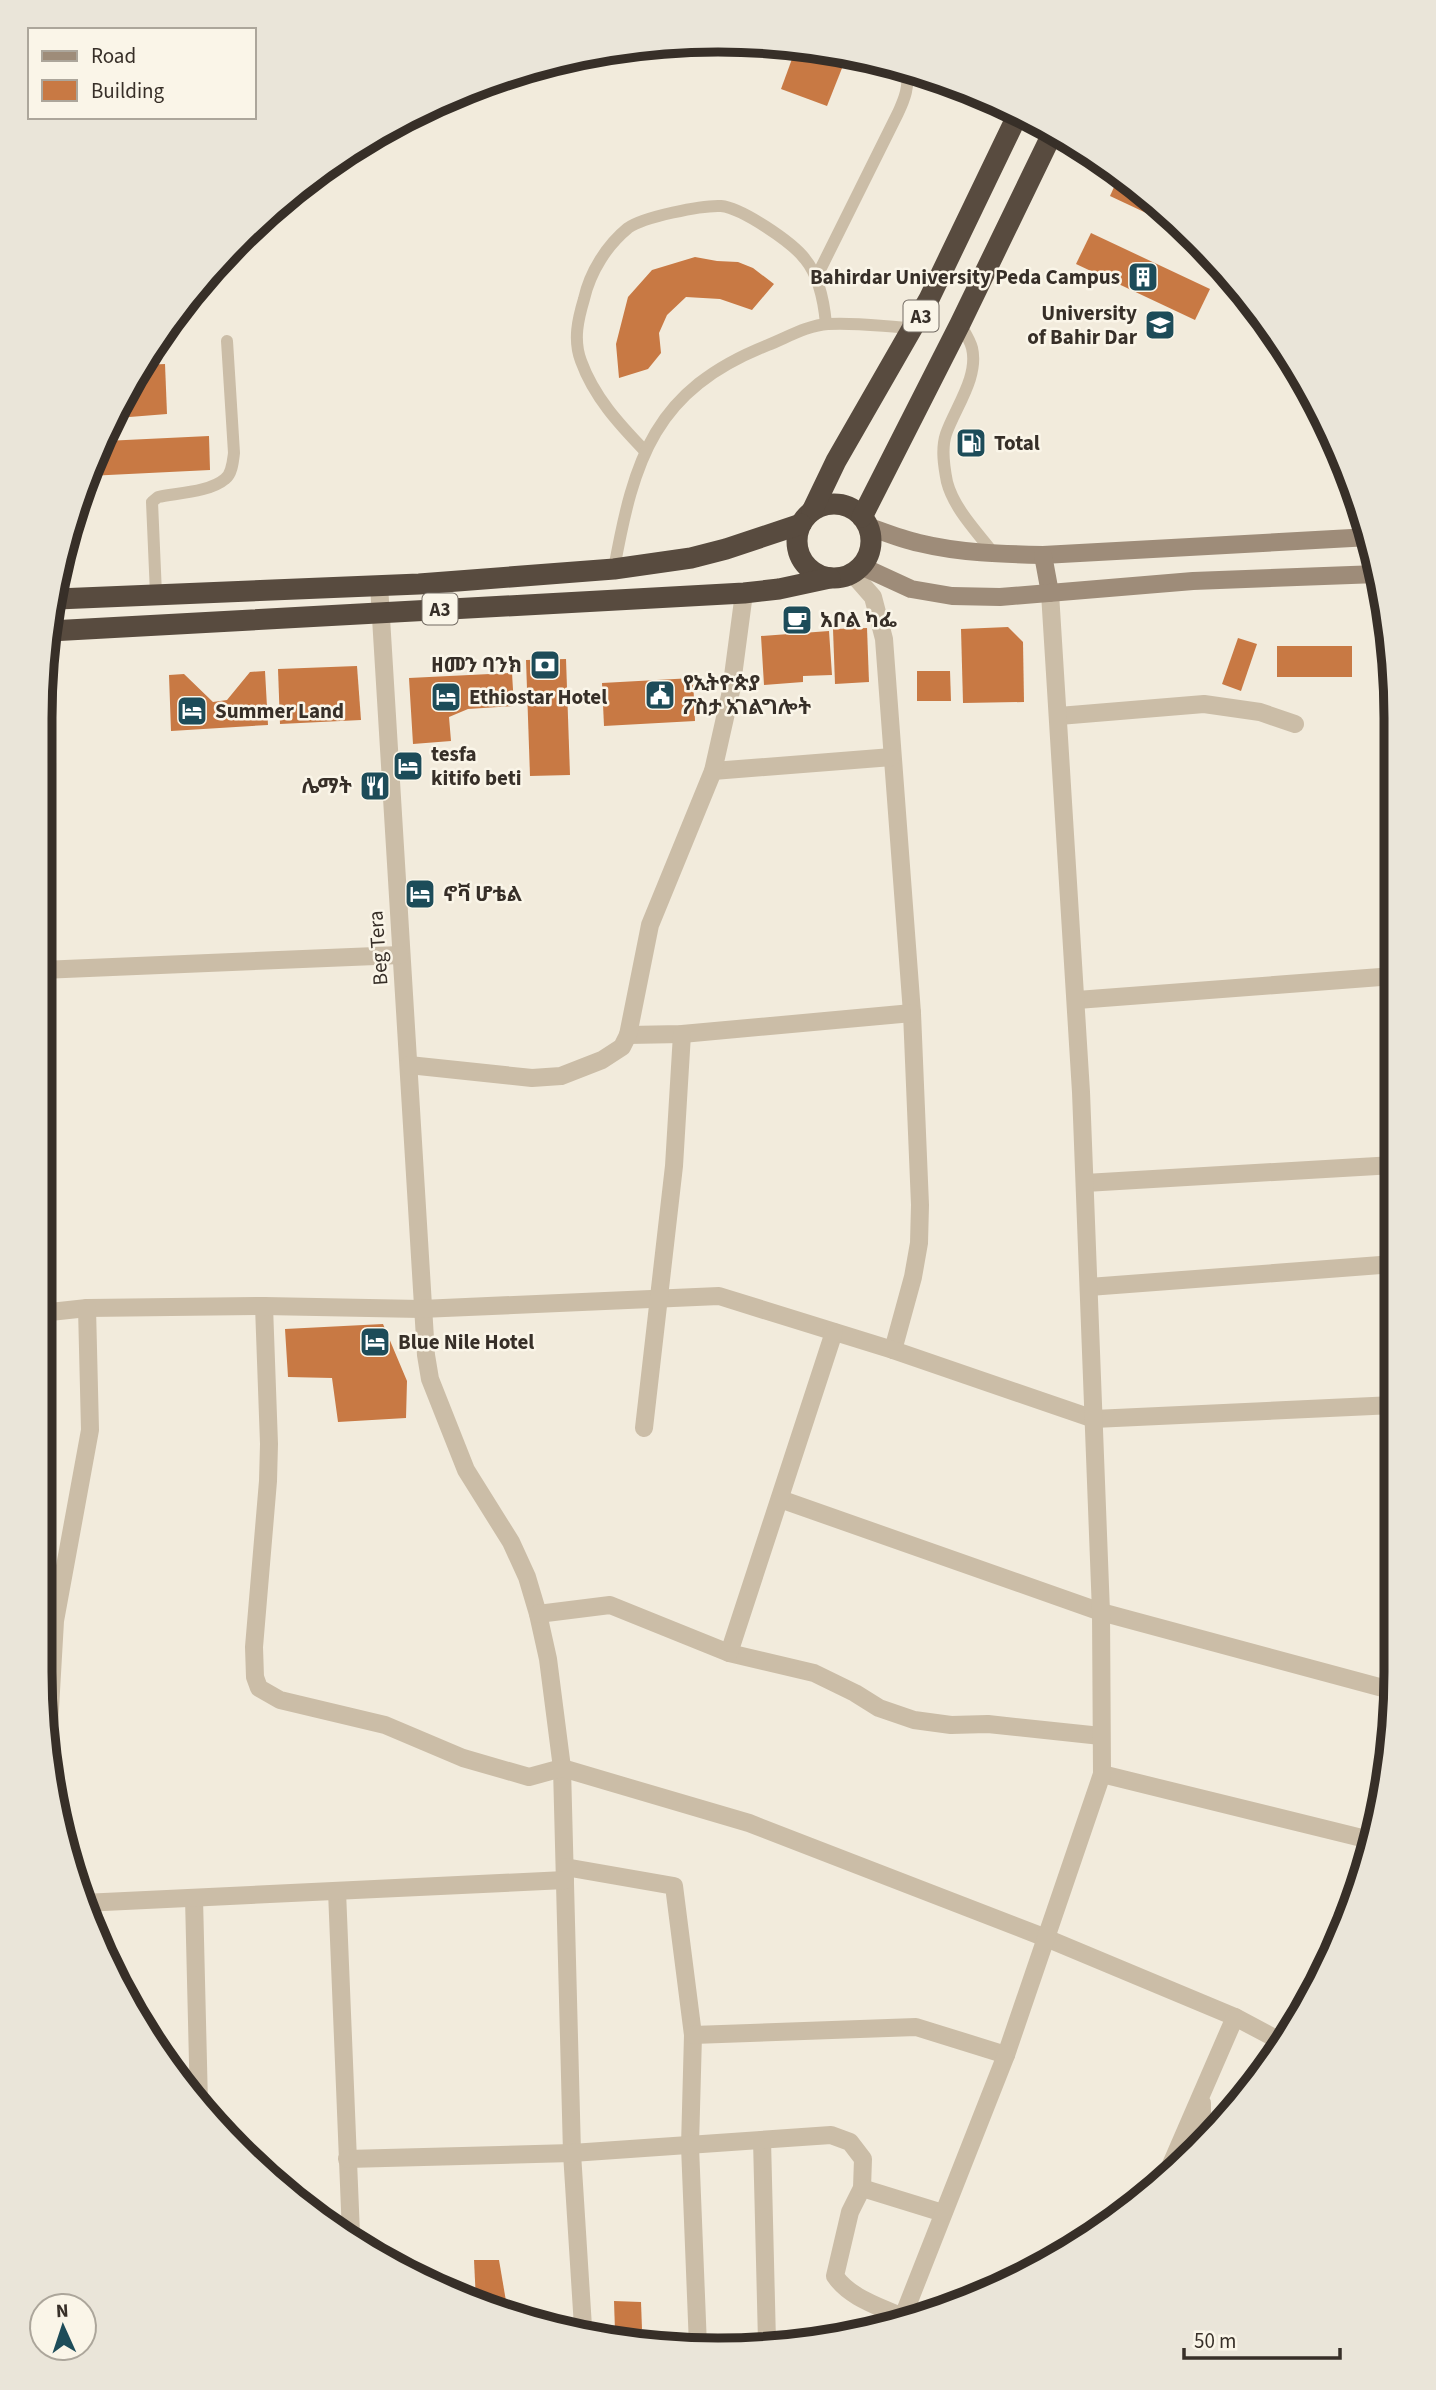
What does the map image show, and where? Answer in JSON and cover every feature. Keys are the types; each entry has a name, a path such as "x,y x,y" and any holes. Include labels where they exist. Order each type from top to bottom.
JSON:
{"highway":[{"name":"A3","path":"830,578 810,569 798,552 797,538 836,461 914,328 1014,122"},
{"name":"A3","path":"864,521 1049,141"},
{"name":"A3","path":"58,631 744,593 841,577 857,569 870,547 864,521 851,508 838,505 824,506 806,518 726,549 614,569 433,583 63,599"}],"street":[{"path":"864,521 917,543 957,551 995,554 1043,555 1358,538"},
{"path":"905,2310 1006,2055 1102,1774 1101,1612 1077,1000 1050,593 1043,555"},
{"path":"857,569 911,589 952,596 1000,597 1193,581 1368,574"},
{"path":"857,569 873,597 880,619 912,1013 920,1205 919,1243 913,1278 893,1350"},
{"name":"Beg Tera","path":"379,585 426,1355 430,1379 466,1471 511,1542 527,1577 548,1659 562,1768 572,2153 583,2324"},
{"path":"409,1065 532,1078 561,1076 602,1060 622,1047 628,1035 650,925 713,771 731,691 744,593"},
{"path":"1059,716 1204,704 1260,712 1295,724"},
{"path":"713,771 892,757"},
{"path":"52,970 400,955"},
{"path":"1077,1000 1384,977"},
{"path":"628,1035 682,1034 912,1013"},
{"path":"644,1429 674,1166 682,1034"},
{"path":"1085,1183 1384,1166"},
{"path":"1089,1287 1384,1265"},
{"path":"52,1312 88,1308 264,1306 422,1309 719,1296 893,1350 1094,1419 1384,1405"},
{"path":"264,1306 269,1444 254,1647 255,1677 259,1688 280,1700 385,1725 463,1758 529,1777 562,1768 749,1823 1046,1938 1235,2017 1274,2038"},
{"path":"52,1673 55,1621 90,1430 88,1308"},
{"path":"729,1653 834,1332"},
{"path":"780,1499 1101,1612 1383,1688"},
{"path":"538,1614 610,1605 729,1653 814,1673 879,1708 914,1720 951,1726 988,1724 1101,1737"},
{"path":"1102,1774 1362,1838"},
{"path":"94,1903 337,1891 565,1873 674,1886 693,2035 690,2146 697,2337"},
{"path":"337,1891 351,2227"},
{"path":"194,1898 199,2087"},
{"path":"1175,2156 1235,2017"},
{"path":"693,2035 916,2027 1006,2055"},
{"path":"1202,2096 1202,2129"},
{"path":"347,2159 572,2153 831,2135 850,2142 863,2160 862,2188 850,2212 835,2276 851,2293 894,2314"},
{"path":"761,2140 767,2336"},
{"path":"862,2188 943,2213"}],"lane":[{"path":"816,278 898,113 906,95 908,81"},
{"path":"645,451 620,426 595,392 580,359 576,327 588,281 607,251 630,226 685,209 722,206 748,216 778,235 805,258 816,278 824,303 826,324"},
{"path":"614,569 626,503 653,433 673,407 707,377 753,351 826,324 914,328"},
{"path":"960,324 972,346 974,363 945,436 944,463 950,491 995,554"},
{"path":"156,594 152,502 158,497 204,489 226,479 232,467 234,453 227,341"}],"building":[{"path":"793,57 844,64 827,106 781,89"},
{"path":"1115,184 1157,218 1110,196"},
{"name":"Bahirdar University Peda Campus","path":"1091,233 1210,289 1195,320 1076,264"},
{"path":"695,257 738,262 753,268 774,284 752,310 720,299 686,297 667,315 659,333 661,353 648,369 619,378 616,344 628,297 652,270"},
{"path":"155,364 165,364 167,414 125,417 142,385"},
{"path":"209,436 210,470 98,475 113,441"},
{"path":"1008,627 1023,642 1024,702 963,703 961,629"},
{"path":"867,628 869,682 835,684 833,629"},
{"path":"829,631 832,675 803,676 803,682 764,685 761,636"},
{"path":"1238,638 1257,644 1241,691 1222,684"},
{"path":"1277,646 1352,646 1352,677 1277,677"},
{"path":"566,659 570,775 530,776 526,660"},
{"path":"357,666 361,720 280,724 278,669"},
{"path":"265,671 268,725 171,731 169,675 184,674 213,702 227,700 250,672"},
{"path":"917,671 950,671 951,701 917,701"},
{"path":"512,673 514,706 468,709 449,717 451,741 413,744 409,678"},
{"path":"693,678 695,721 604,726 602,683"},
{"path":"383,1324 407,1381 406,1418 338,1422 332,1378 288,1377 285,1329"},
{"path":"474,2260 499,2260 506,2303 476,2292"},
{"path":"614,2301 641,2302 642,2329 615,2329"}],"place":[{"name":"Bahirdar University Peda Campus","path":"1143,277"},
{"name":"University of Bahir Dar","path":"1160,325"},
{"name":"Total","path":"971,443"},
{"name":"አቦል ካፌ","path":"797,620"},
{"name":"ዘመን ባንክ","path":"545,665"},
{"name":"የኢትዮጵያ ፖስታ አገልግሎት","path":"660,695"},
{"name":"Ethiostar Hotel","path":"446,697"},
{"name":"Summer Land","path":"192,711"},
{"name":"tesfa kitifo beti","path":"408,766"},
{"name":"ሌማት","path":"375,786"},
{"name":"ኖቫ ሆቴል","path":"420,894"},
{"name":"Blue Nile Hotel","path":"375,1342"}]}
